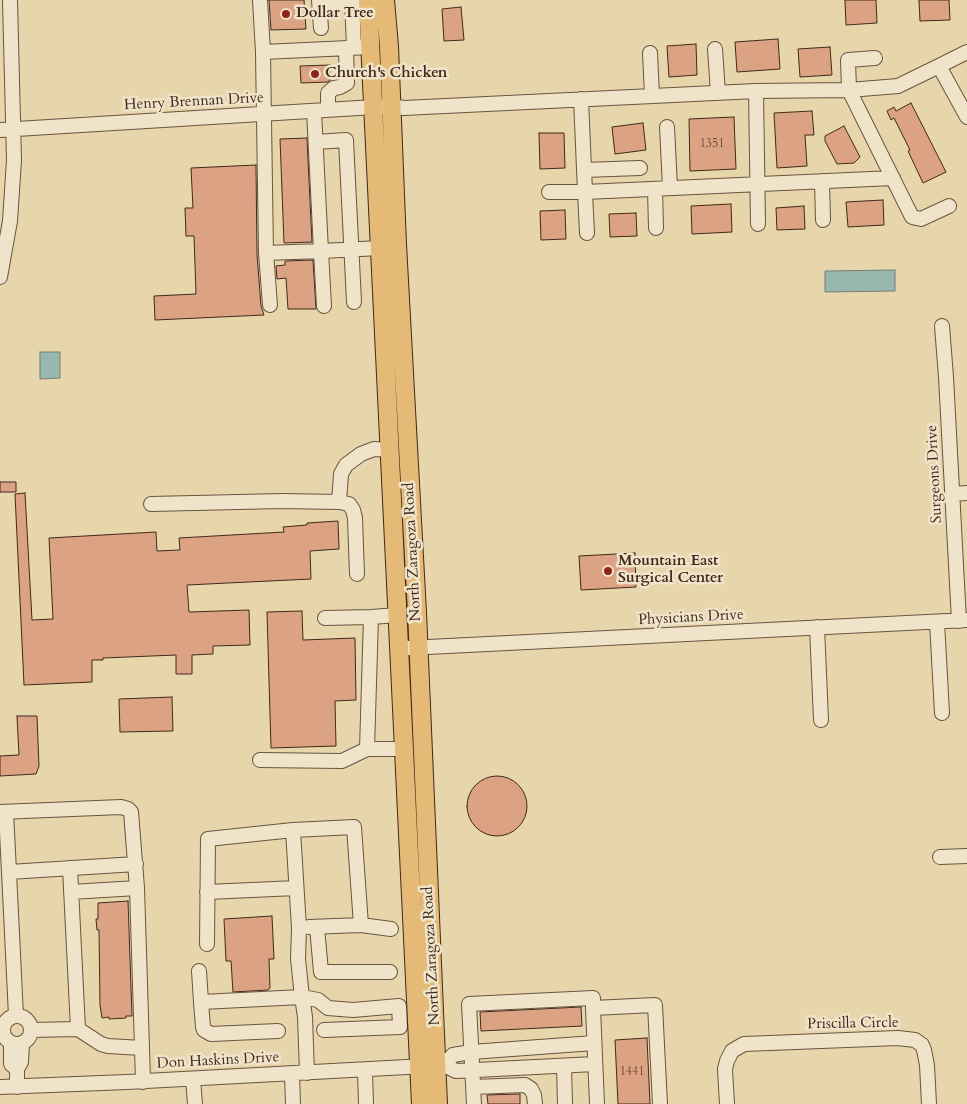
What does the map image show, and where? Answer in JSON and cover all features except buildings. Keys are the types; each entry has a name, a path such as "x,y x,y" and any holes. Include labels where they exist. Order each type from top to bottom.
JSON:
{"main road":[{"name":"North Zaragoza Road","path":"365,1 357,47 382,107 405,387 417,612 434,1066 421,1104"},
{"name":"North Zaragoza Road","path":"365,1 389,46 382,107 380,248 404,749 438,1104"},
{"path":"386,353 393,362 398,379 405,387"},
{"path":"404,749 413,754 417,794 425,805"}],"street":[{"path":"0,276 10,221 14,160 7,130 10,0"},
{"path":"260,0 265,114 266,253 270,305"},
{"path":"321,28 320,3 365,1"},
{"path":"263,52 357,47 347,82 340,88 334,88 328,93 328,110"},
{"path":"715,49 718,93"},
{"name":"Henry Brennan Drive","path":"7,130 382,107 404,108 756,91 850,90 898,86 967,52"},
{"path":"650,53 652,96"},
{"path":"875,58 848,60 850,90 912,218 921,219 950,206"},
{"path":"939,66 967,117"},
{"path":"756,91 758,224"},
{"path":"581,99 587,233"},
{"path":"314,111 324,306"},
{"path":"667,127 670,188"},
{"path":"316,142 346,140 354,302"},
{"path":"584,170 640,168"},
{"path":"548,192 586,192 893,178"},
{"path":"822,181 823,220"},
{"path":"655,189 656,228"},
{"path":"266,253 380,248"},
{"name":"Surgeons Drive","path":"942,326 952,494 963,620"},
{"path":"339,502 341,474 346,465 361,454 374,449 390,450"},
{"path":"952,494 967,493"},
{"path":"151,504 282,501 339,502 349,504 355,518 357,574"},
{"path":"325,618 398,615"},
{"path":"367,749 371,617"},
{"name":"Physicians Drive","path":"399,648 963,620"},
{"path":"937,622 942,713"},
{"path":"817,627 821,720"},
{"path":"260,760 342,761 367,749 404,749"},
{"path":"16,1016 9,872 3,812 128,809 131,812 136,864 143,1082"},
{"path":"206,944 208,839 293,830 354,828 361,926"},
{"path":"293,830 298,959 305,1017 307,1073"},
{"path":"940,857 967,856"},
{"path":"9,872 136,864"},
{"path":"70,868 78,1029"},
{"path":"71,892 137,888"},
{"path":"207,892 296,888"},
{"path":"298,928 361,926 391,929"},
{"path":"317,927 321,972 390,972"},
{"path":"199,971 204,1030 211,1034 278,1031"},
{"path":"201,1002 302,997 318,1000 328,1008 353,1010 399,1006 400,1027 324,1030"},
{"path":"474,1104 469,1004 593,998 597,1104"},
{"path":"594,1008 655,1005 660,1104"},
{"path":"9,1038 28,1039 31,1030 25,1018 16,1016 7,1020 3,1028 21,1062 17,1069 17,1087"},
{"path":"31,1030 78,1029 101,1044 142,1048"},
{"name":"Priscilla Circle","path":"727,1104 725,1069 732,1051 744,1044 885,1038 915,1040 922,1045 927,1064 929,1104"},
{"path":"434,1066 453,1055 471,1052 594,1043"},
{"name":"Don Haskins Drive","path":"0,1087 143,1082 434,1066 456,1071 595,1064"},
{"path":"564,1066 565,1104"},
{"path":"495,1069 496,1086"},
{"path":"365,1070 366,1104"},
{"path":"292,1074 293,1104"},
{"path":"193,1079 194,1104"},
{"path":"473,1087 525,1085 531,1089 535,1104"}],"water":[{"path":"895,270 895,291 825,292 825,271"},
{"path":"40,352 60,352 60,378 40,379"}],"place":[{"name":"Dollar Tree","path":"286,14"},
{"name":"Church's Chicken","path":"315,74"},
{"name":"Mountain East Surgical Center","path":"608,571"}]}
